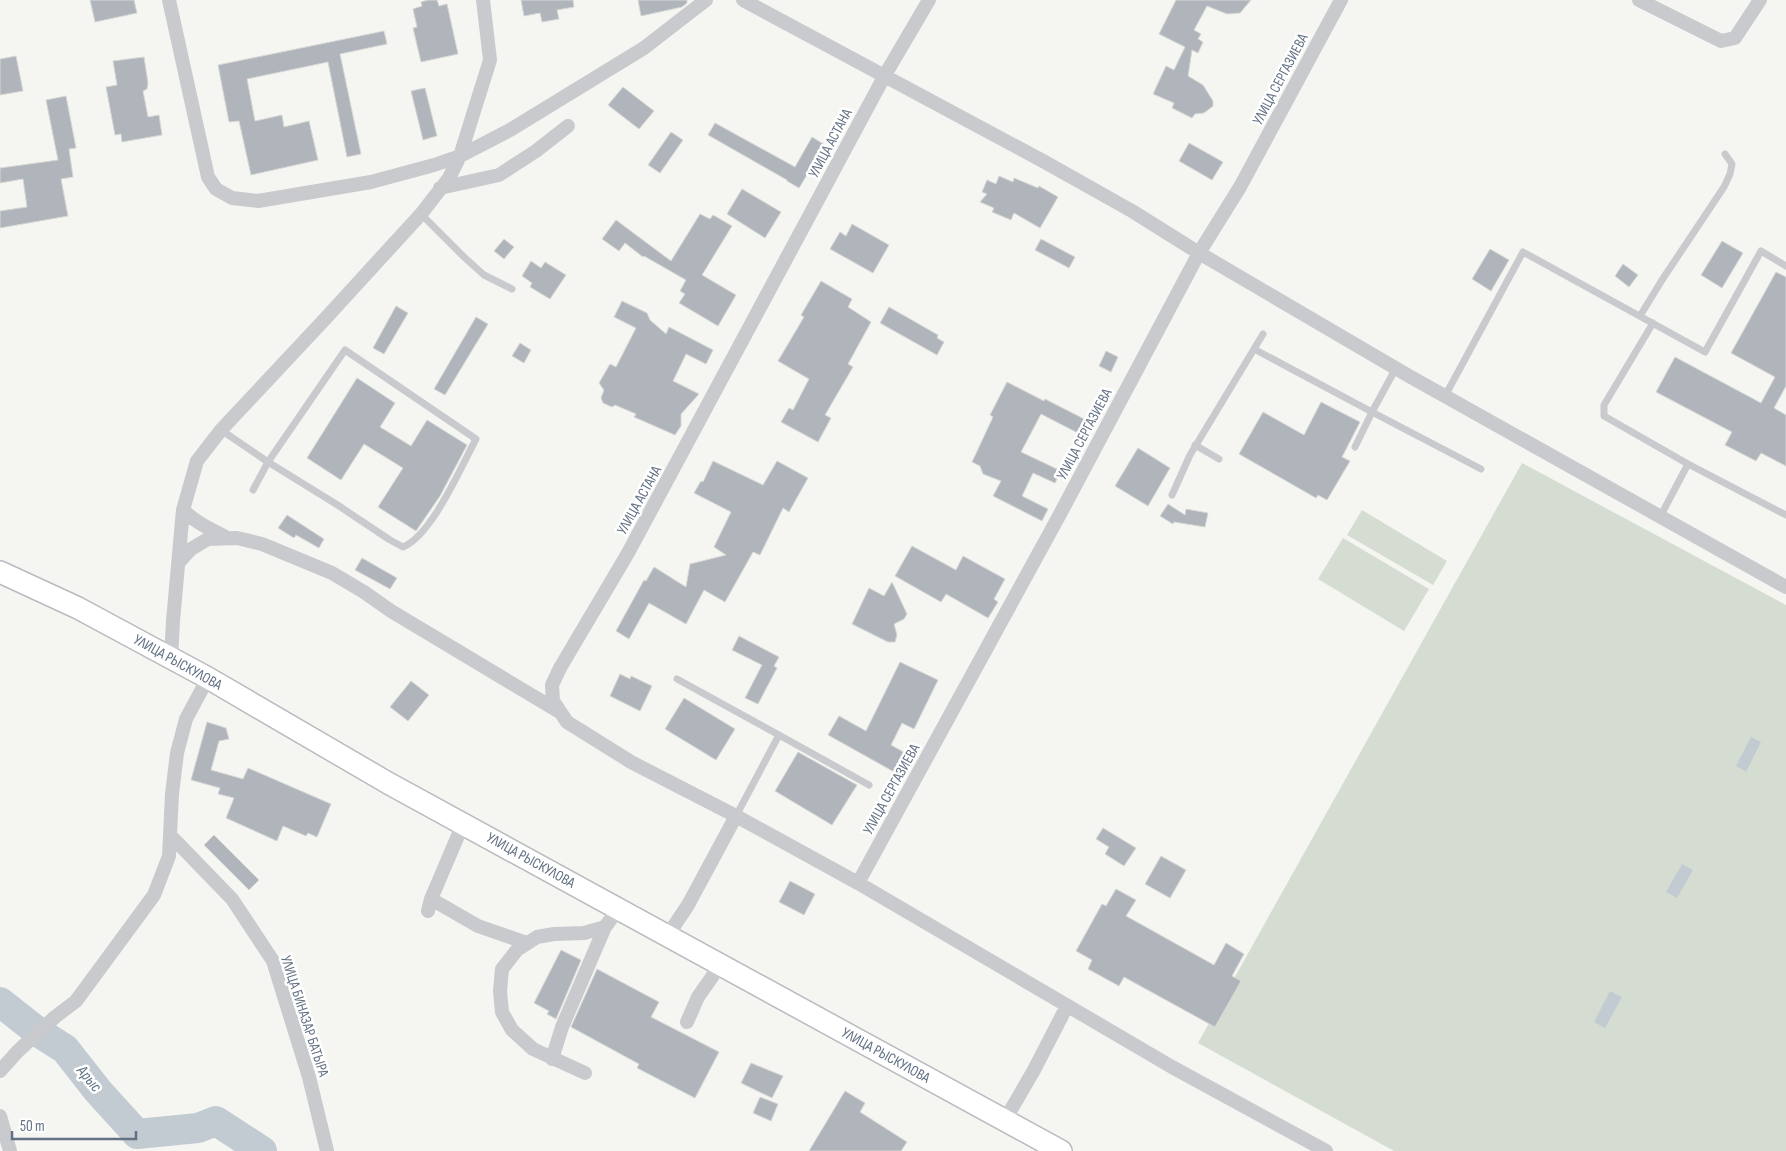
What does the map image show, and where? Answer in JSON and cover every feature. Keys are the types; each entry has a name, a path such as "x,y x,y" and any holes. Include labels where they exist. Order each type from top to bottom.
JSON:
{"main road":[{"name":"УЛИЦА РЫСКУЛОВА","path":"0,572 78,608 208,678 388,783 1061,1151"}],"street":[{"path":"169,0 208,177 216,189 232,198 258,201 371,182 460,156 510,130 644,48 706,0"},
{"path":"171,658 172,621 183,510 198,460 220,430 331,313 421,214 449,178 460,156 490,60 483,0"},
{"path":"743,0 820,43 885,75 1132,211 1199,253 1396,368 1786,587"},
{"name":"УЛИЦА АСТАНА","path":"929,0 885,75 638,536 560,668 552,686 553,702 567,722 631,762 736,816 858,883 1172,1067 1326,1151"},
{"name":"УЛИЦА СЕРГАЗИЕВА","path":"858,883 1059,516 1199,253 1240,186 1341,0"},
{"path":"1639,0 1721,41 1735,38 1760,0"},
{"path":"440,188 499,176 536,152 568,126"},
{"path":"183,510 205,526 229,538"},
{"path":"179,562 191,549 208,540 237,538 262,544 332,573 364,592 391,612 561,712"},
{"path":"0,1071 18,1051 55,1017 76,1001 154,895 169,856 172,794 178,752 186,719 208,678"},
{"path":"668,936 688,905 736,816"},
{"path":"463,824 430,905 478,926 527,943"},
{"name":"УЛИЦА БИНАЗАР БАТЫРА","path":"170,835 232,899 272,961 309,1077 327,1151"},
{"path":"552,1059 562,1027 605,927 619,908"},
{"path":"584,1074 532,1050 512,1030 502,1012 500,991 502,969 517,950 537,937 554,934 584,933 605,927"},
{"path":"687,1022 698,997 721,964"},
{"path":"1005,1120 1034,1070 1067,1006"},
{"path":"0,1116 10,1151"}],"lane":[{"path":"1640,316 1724,187 1732,164 1725,154"},
{"path":"421,214 484,274 512,289"},
{"path":"1445,396 1523,252 1705,352 1761,251 1786,266"},
{"path":"1653,323 1604,405 1604,416 1688,464 1786,515"},
{"path":"1172,495 1190,455 1263,334"},
{"path":"1254,349 1481,469"},
{"path":"220,430 268,462 403,547 411,543 434,516 476,439 345,350 268,462 253,490"},
{"path":"1355,447 1396,368"},
{"path":"1196,445 1219,459"},
{"path":"1660,517 1688,464"},
{"path":"677,679 869,785"},
{"path":"736,816 779,735"}],"shaded area":[{"path":"1522,463 1786,605 1786,1151 1394,1151 1198,1043"},
{"path":"1362,510 1447,561 1433,585 1347,535"},
{"path":"1343,538 1429,589 1404,631 1318,579"},
{"path":"1751,737 1761,742 1746,772 1736,766"},
{"path":"1682,864 1693,870 1677,898 1666,892"},
{"path":"1610,991 1622,997 1605,1028 1594,1022"}],"building":[{"path":"90,0 134,0 137,13 95,22"},
{"path":"437,0 439,6 447,4 458,54 421,62 413,28 417,27 413,9 422,6 421,2"},
{"path":"521,0 573,0 574,7 557,10 559,19 542,22 540,13 524,16"},
{"path":"638,0 687,0 687,3 682,7 641,16"},
{"path":"1176,0 1251,0 1240,13 1227,14 1207,6 1194,30 1201,34 1198,39 1203,42 1198,53 1192,50 1188,76 1203,85 1213,101 1213,106 1204,113 1195,114 1192,118 1172,108 1174,103 1153,94 1166,66 1174,70 1185,47 1159,34"},
{"path":"384,31 387,44 340,54 361,154 347,157 328,62 247,79 255,121 282,115 284,127 309,121 318,160 251,175 239,121 229,122 218,65"},
{"path":"16,56 23,91 0,95 0,59"},
{"path":"144,57 148,83 147,89 143,91 148,117 159,115 162,135 122,142 121,134 115,135 106,87 117,85 113,61"},
{"path":"623,87 654,111 639,129 608,105"},
{"path":"425,88 437,136 423,140 411,91"},
{"path":"66,96 76,148 69,149 73,177 61,179 68,216 0,228 0,211 27,207 23,179 0,183 0,168 58,160 46,100"},
{"path":"715,123 795,167 812,137 825,145 799,188 708,135"},
{"path":"671,132 683,140 660,173 648,165"},
{"path":"1189,143 1223,162 1212,180 1179,161"},
{"path":"999,176 1013,182 1014,178 1038,188 1039,186 1058,197 1040,228 1014,213 1011,220 992,212 994,208 980,202 987,194 982,192 987,180 996,184"},
{"path":"742,189 781,212 765,238 727,214"},
{"path":"700,214 710,219 713,215 732,226 702,275 736,295 718,326 679,303 685,294 680,291 686,280 643,257 625,243 619,251 602,239 616,220 671,261"},
{"path":"852,224 889,245 873,273 830,249 840,232 846,236"},
{"path":"504,239 514,247 504,259 494,251"},
{"path":"1041,239 1075,257 1069,268 1035,250"},
{"path":"1722,241 1743,253 1722,288 1701,275"},
{"path":"1490,249 1509,260 1491,291 1472,279"},
{"path":"531,261 541,268 545,262 566,275 550,299 530,287 532,283 522,276"},
{"path":"1623,264 1638,275 1629,287 1615,276"},
{"path":"1776,272 1786,277 1786,386 1774,408 1786,415 1786,466 1761,453 1756,461 1725,445 1732,432 1656,392 1675,357 1761,403 1775,377 1731,353"},
{"path":"821,281 852,299 848,307 871,322 848,364 853,367 825,415 831,418 818,442 781,422 789,408 793,410 809,379 778,361 804,317 801,315"},
{"path":"622,301 647,313 650,320 666,334 669,327 713,350 706,364 686,354 673,381 699,394 681,414 681,426 675,435 634,417 636,414 615,405 612,407 603,403 601,398 604,390 599,383 610,364 616,367 636,328 614,317"},
{"path":"396,306 408,313 384,354 373,348"},
{"path":"889,307 938,335 937,338 944,342 937,355 880,323"},
{"path":"476,317 488,324 445,395 434,389"},
{"path":"520,343 531,350 524,363 512,356"},
{"path":"1106,351 1118,357 1111,372 1099,366"},
{"path":"357,378 395,403 380,427 411,446 427,420 467,445 440,496 416,531 378,507 403,468 364,444 341,480 307,458"},
{"path":"1007,382 1086,420 1080,434 1041,414 1021,452 1061,471 1055,483 1033,473 1022,496 1048,509 1042,521 993,496 1001,481 983,474 980,466 972,462 993,417 990,415"},
{"path":"1321,402 1360,422 1342,457 1350,461 1327,500 1318,495 1316,498 1239,454 1263,412 1304,435"},
{"path":"1138,448 1170,468 1148,506 1115,486"},
{"path":"713,461 763,485 777,461 808,478 789,512 783,508 760,555 753,552 725,602 704,590 686,624 649,603 629,639 616,631 644,580 646,581 654,567 686,587 690,564 726,555 714,547 731,512 694,493 701,481 703,482"},
{"path":"1168,504 1185,515 1186,509 1208,513 1205,527 1174,522 1173,524 1160,516"},
{"path":"287,515 324,539 319,548 296,535 294,538 278,528"},
{"path":"912,546 956,570 963,556 1005,579 994,599 998,602 988,618 946,594 941,602 895,576"},
{"path":"362,558 397,578 390,589 355,570"},
{"path":"892,582 907,614 904,619 894,624 897,635 895,642 888,642 852,624 869,588 884,596"},
{"path":"739,636 779,657 774,666 777,668 758,704 745,698 762,665 732,650"},
{"path":"900,662 938,680 914,729 902,723 891,745 907,754 896,773 828,735 839,716 866,731"},
{"path":"620,674 630,679 631,676 652,686 640,711 610,696"},
{"path":"411,681 429,695 408,721 390,707"},
{"path":"684,698 735,729 716,760 665,729"},
{"path":"207,722 226,728 229,739 219,741 211,770 243,779 248,768 331,804 317,837 308,833 306,836 283,826 277,841 226,818 234,798 218,794 220,788 191,780"},
{"path":"798,752 857,785 832,825 775,791"},
{"path":"1103,828 1136,848 1124,866 1105,854 1109,847 1096,839"},
{"path":"214,835 259,880 249,890 204,845"},
{"path":"1161,856 1186,870 1170,898 1145,884"},
{"path":"790,881 815,894 804,915 779,902"},
{"path":"1116,889 1136,900 1126,916 1214,965 1226,943 1244,954 1232,976 1241,981 1215,1027 1124,977 1119,986 1088,969 1092,960 1076,951 1102,904 1106,906"},
{"path":"561,950 581,960 556,1019 547,1014 549,1011 534,1003"},
{"path":"597,969 659,1002 651,1017 719,1052 695,1098 637,1068 639,1064 571,1027"},
{"path":"751,1063 783,1076 772,1098 741,1083"},
{"path":"845,1091 865,1103 860,1112 907,1142 901,1151 809,1151"},
{"path":"760,1097 778,1104 771,1121 753,1113"}],"waterway":[{"name":"Арыс","path":"0,1002 38,1032 65,1049 98,1091 137,1134 198,1128 216,1121 262,1151"}]}
